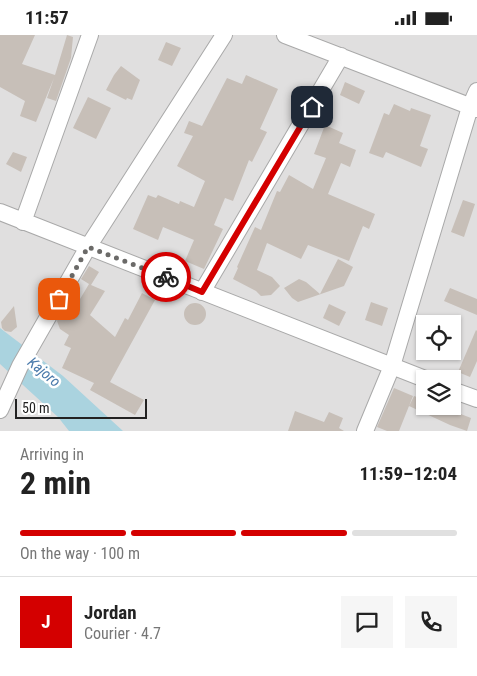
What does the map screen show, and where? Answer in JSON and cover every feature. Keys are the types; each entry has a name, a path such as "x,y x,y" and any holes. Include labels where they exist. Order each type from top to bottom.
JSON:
{"street":[{"path":"23,222 90,35"},
{"path":"0,410 20,366 88,247 224,35"},
{"path":"285,35 474,108"},
{"path":"202,292 341,56"},
{"path":"365,431 392,366 474,108 477,91"},
{"path":"0,212 416,375"},
{"path":"461,393 477,399"}],"shaded area":[{"path":"0,35 477,35 477,431 0,431"}],"water":[{"name":"Kajoro","path":"0,328 63,376 123,431 69,431 58,417 0,364"}],"building":[{"path":"0,35 35,35 22,64 55,75 67,35 73,37 71,58 56,101 47,98 54,78 36,122 20,116 25,101 0,87"},
{"path":"166,42 181,48 172,66 158,60"},
{"path":"121,66 140,80 132,100 127,98 126,100 106,90"},
{"path":"246,75 278,89 260,129 267,132 252,162 249,160 233,201 225,198 214,225 223,229 204,269 185,261 194,240 163,227 158,240 133,229 148,195 156,198 158,195 179,204 180,201 194,207 205,181 177,166 193,136 184,133 189,121 202,126 227,78 242,84"},
{"path":"345,82 365,91 359,104 340,95"},
{"path":"88,97 111,108 96,139 73,128"},
{"path":"394,104 410,111 411,108 431,115 420,146 428,149 421,167 386,152 383,158 369,153 384,113 389,115"},
{"path":"325,125 343,133 339,143 356,150 350,167 341,163 328,194 375,214 369,229 363,226 349,261 308,245 301,259 267,243 257,270 272,277 280,286 271,295 261,296 256,291 233,279 237,267 255,227 261,230 277,191 280,192 289,175 313,189 326,158 314,154"},
{"path":"13,152 27,157 21,172 6,164"},
{"path":"463,200 475,204 464,237 451,232"},
{"path":"338,259 353,267 344,286 298,302 284,288 299,279 306,282 320,294"},
{"path":"89,266 99,272 91,285 105,291 90,315 115,337 125,318 128,320 142,293 155,300 110,382 144,400 135,415 90,390 94,383 62,368 71,348 64,345 69,335 60,329 57,321 62,312 74,309 89,284 81,279"},
{"path":"450,288 477,299 477,315 444,301"},
{"path":"371,302 388,308 382,326 365,320"},
{"path":"195,303 203,306 206,314 203,322 195,325 187,322 184,314 187,306"},
{"path":"329,304 346,312 339,326 323,318"},
{"path":"14,306 17,327 11,332 5,331 2,328 1,322"},
{"path":"476,330 477,361 470,377 461,373 461,370 459,370"},
{"path":"394,388 413,396 399,431 387,431 377,427"},
{"path":"414,396 416,397 416,409 409,406"},
{"path":"295,411 324,422 329,412 343,418 339,428 344,431 288,431"},
{"path":"461,414 471,418 467,431 428,415"}],"way so far":[{"path":"59,299 88,247 166,277"}],"route":[{"path":"166,277 202,292 312,107"}]}
